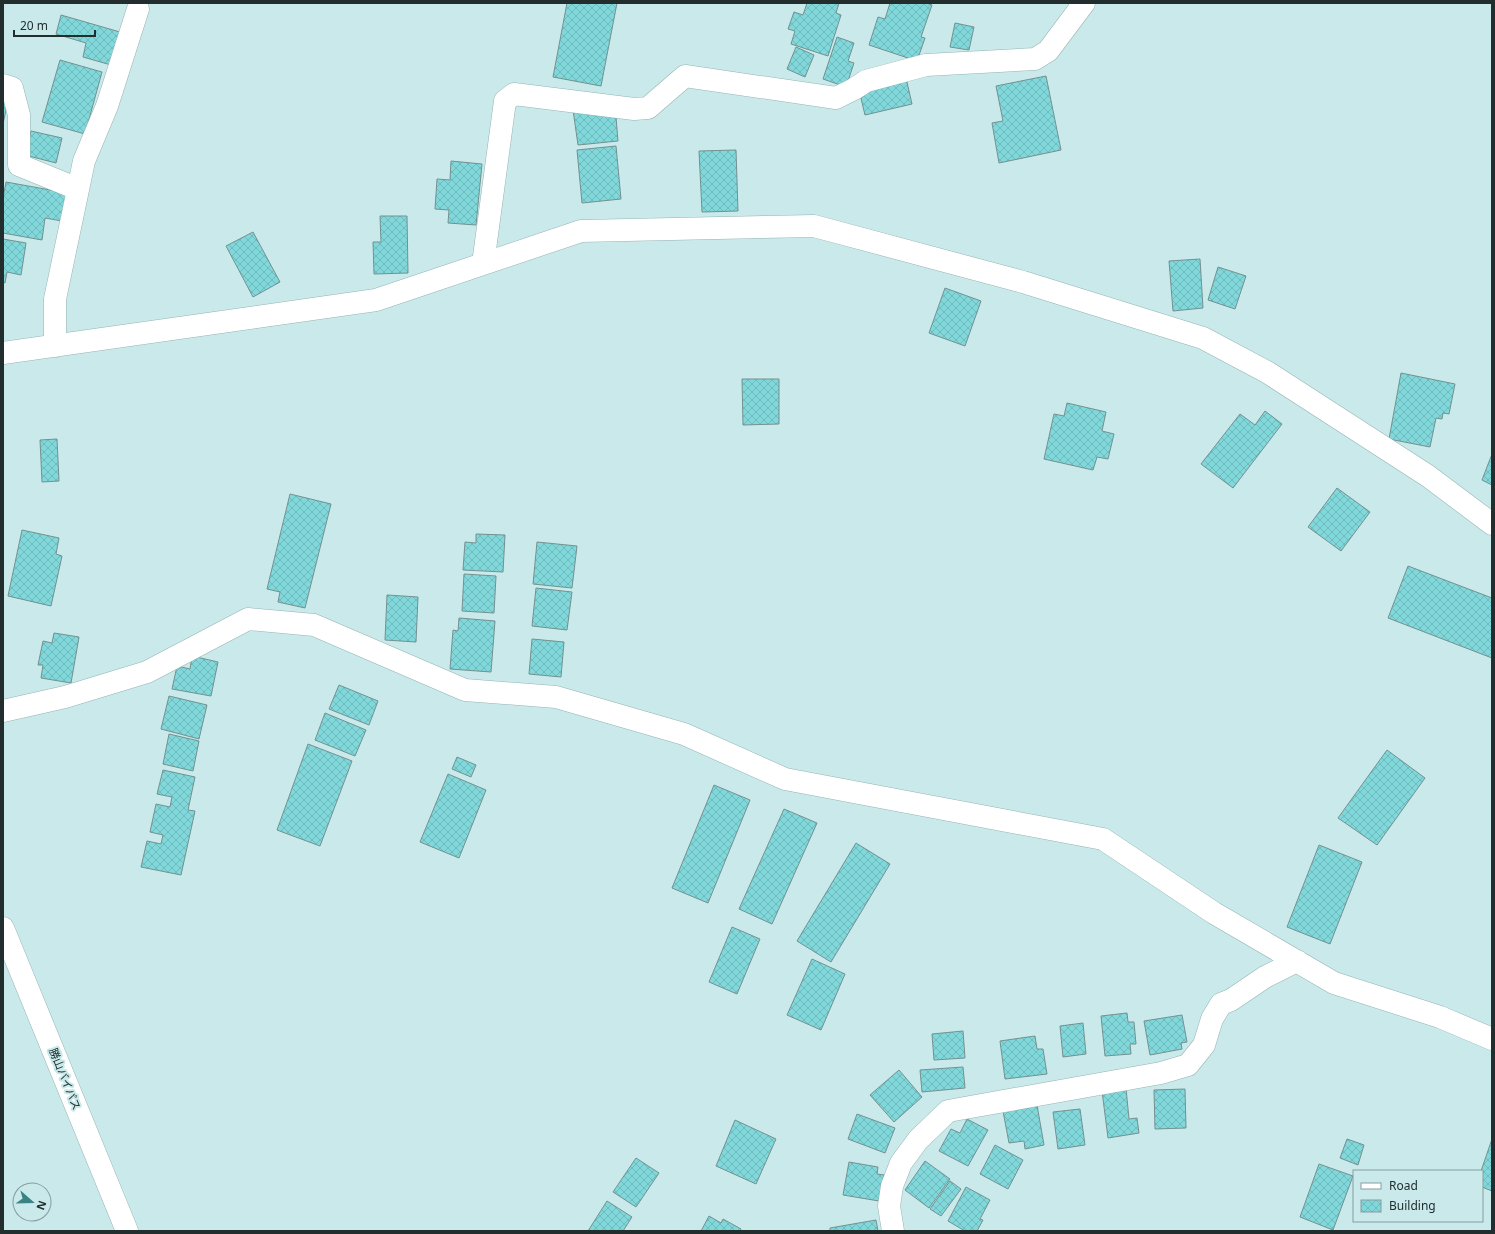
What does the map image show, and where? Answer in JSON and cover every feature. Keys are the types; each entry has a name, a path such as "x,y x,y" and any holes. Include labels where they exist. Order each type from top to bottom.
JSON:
{"street":[{"path":"483,264 505,101 514,94 634,108 648,108 685,76 836,98 854,89 866,80 926,65 1035,59 1048,51 1084,3"},
{"path":"55,346 55,299 84,161 107,106 138,10"},
{"path":"3,85 12,88 19,115 19,165 78,189"},
{"path":"3,353 376,300 581,231 814,226 1023,282 1202,338 1267,372 1428,476 1492,524"},
{"path":"3,711 65,697 147,672 248,619 314,625 465,690 556,696 684,734 785,779 1103,839 1214,913 1334,983 1440,1017 1492,1039"},
{"name":"勝山バイパス","path":"3,928 127,1231"},
{"path":"893,1231 889,1206 892,1186 901,1163 918,1140 948,1111 1161,1073 1188,1065 1204,1045 1212,1019 1221,1004 1231,1000 1265,977 1297,961"}],"building":[{"path":"567,3 617,3 601,86 553,77"},
{"path":"807,3 839,3 836,13 841,15 828,56 791,44 795,31 788,29 794,12 803,15"},
{"path":"890,3 926,3 932,5 921,37 925,38 917,61 869,45 878,17 885,19"},
{"path":"61,15 120,32 111,65 83,57 86,43 56,34"},
{"path":"955,23 974,27 969,50 950,47"},
{"path":"837,37 854,43 848,61 854,63 846,87 823,79"},
{"path":"796,47 814,55 805,77 787,69"},
{"path":"60,60 102,72 85,134 42,122"},
{"path":"1046,76 1061,150 999,163 992,123 1003,121 996,86"},
{"path":"906,78 912,104 865,115 859,90"},
{"path":"3,94 9,96 3,124"},
{"path":"573,110 616,117 618,141 578,145"},
{"path":"31,131 62,138 56,163 25,155"},
{"path":"616,146 621,199 582,203 577,150"},
{"path":"736,150 738,211 702,212 699,151"},
{"path":"451,161 482,164 476,225 448,223 449,210 435,209 437,179 450,180"},
{"path":"6,182 67,193 62,221 45,218 42,240 3,233 3,198"},
{"path":"380,216 407,216 408,273 374,274 373,242 381,242"},
{"path":"253,232 280,282 253,297 226,246"},
{"path":"3,239 26,243 21,275 7,272 5,283 3,282"},
{"path":"1200,259 1203,308 1173,311 1169,261"},
{"path":"1218,267 1246,276 1235,309 1208,300"},
{"path":"945,288 981,301 965,346 929,333"},
{"path":"1401,373 1455,384 1449,414 1443,413 1442,419 1436,418 1430,447 1389,439"},
{"path":"742,379 779,379 779,424 743,425"},
{"path":"1067,403 1106,412 1102,431 1114,434 1108,459 1097,457 1093,470 1044,459 1054,414 1064,416"},
{"path":"1265,411 1282,424 1233,488 1201,464 1240,414 1255,425"},
{"path":"57,439 59,481 42,482 40,440"},
{"path":"1492,454 1492,485 1482,480"},
{"path":"1337,488 1370,512 1341,551 1308,527"},
{"path":"290,494 331,504 305,608 278,602 280,592 267,589"},
{"path":"22,530 59,538 56,554 62,556 51,606 8,596"},
{"path":"476,534 505,535 503,572 463,570 465,542 476,543"},
{"path":"537,542 577,546 572,588 533,584"},
{"path":"1408,566 1492,598 1492,658 1388,618"},
{"path":"464,574 496,576 494,613 462,611"},
{"path":"536,588 572,592 567,630 532,626"},
{"path":"387,595 418,597 416,642 385,640"},
{"path":"459,618 495,621 491,672 450,669 453,630 458,631"},
{"path":"54,633 79,637 71,683 41,678 43,665 38,665 43,641 52,643"},
{"path":"532,639 564,642 561,677 529,674"},
{"path":"192,656 218,662 211,696 172,689 177,666 190,669"},
{"path":"339,685 378,701 369,725 329,709"},
{"path":"169,696 207,705 199,739 161,729"},
{"path":"325,713 366,730 355,756 315,740"},
{"path":"169,734 199,741 193,771 163,764"},
{"path":"308,744 352,761 320,846 277,830"},
{"path":"1387,750 1425,778 1377,845 1338,818"},
{"path":"457,757 476,765 471,777 452,769"},
{"path":"163,770 195,777 188,810 195,811 181,875 141,867 147,841 161,844 163,835 150,832 156,804 170,807 172,797 157,794"},
{"path":"448,774 486,790 459,858 420,842"},
{"path":"714,785 750,800 708,903 672,888"},
{"path":"784,809 817,823 772,924 739,909"},
{"path":"856,843 890,864 831,962 797,941"},
{"path":"1319,845 1362,862 1330,944 1287,927"},
{"path":"732,927 760,939 737,994 709,982"},
{"path":"812,959 845,974 821,1030 787,1015"},
{"path":"1127,1013 1128,1022 1134,1022 1136,1044 1130,1044 1131,1054 1105,1056 1101,1016"},
{"path":"1182,1015 1187,1042 1181,1043 1182,1049 1150,1055 1144,1021"},
{"path":"1083,1023 1086,1054 1063,1057 1060,1026"},
{"path":"963,1031 965,1058 934,1060 932,1034"},
{"path":"1035,1036 1037,1049 1043,1049 1047,1074 1005,1079 1000,1041"},
{"path":"963,1067 965,1088 922,1092 920,1070"},
{"path":"899,1070 922,1097 894,1122 870,1095"},
{"path":"1126,1088 1129,1119 1137,1118 1139,1133 1108,1138 1102,1091"},
{"path":"1185,1089 1186,1128 1155,1129 1154,1090"},
{"path":"1037,1105 1044,1145 1025,1149 1024,1141 1009,1143 1003,1111"},
{"path":"1080,1109 1085,1145 1058,1149 1053,1112"},
{"path":"857,1114 895,1128 885,1153 848,1139"},
{"path":"967,1119 988,1130 968,1166 939,1151 951,1129 960,1133"},
{"path":"735,1120 776,1139 756,1184 716,1166"},
{"path":"1347,1139 1364,1145 1358,1165 1340,1158"},
{"path":"1492,1139 1492,1191 1483,1187 1483,1170 1481,1170"},
{"path":"995,1145 1023,1160 1008,1189 980,1174"},
{"path":"636,1158 659,1173 636,1207 613,1192"},
{"path":"925,1161 950,1179 929,1208 905,1190"},
{"path":"849,1162 878,1167 877,1174 884,1175 879,1201 843,1195"},
{"path":"1319,1164 1353,1176 1333,1230 1300,1217"},
{"path":"950,1181 961,1189 941,1216 930,1209"},
{"path":"966,1187 990,1200 980,1219 983,1220 977,1231 965,1231 948,1221"},
{"path":"607,1201 632,1217 623,1231 588,1231"},
{"path":"709,1216 721,1223 723,1219 741,1229 740,1231 701,1231"},
{"path":"876,1220 878,1231 830,1231 830,1228"}]}
